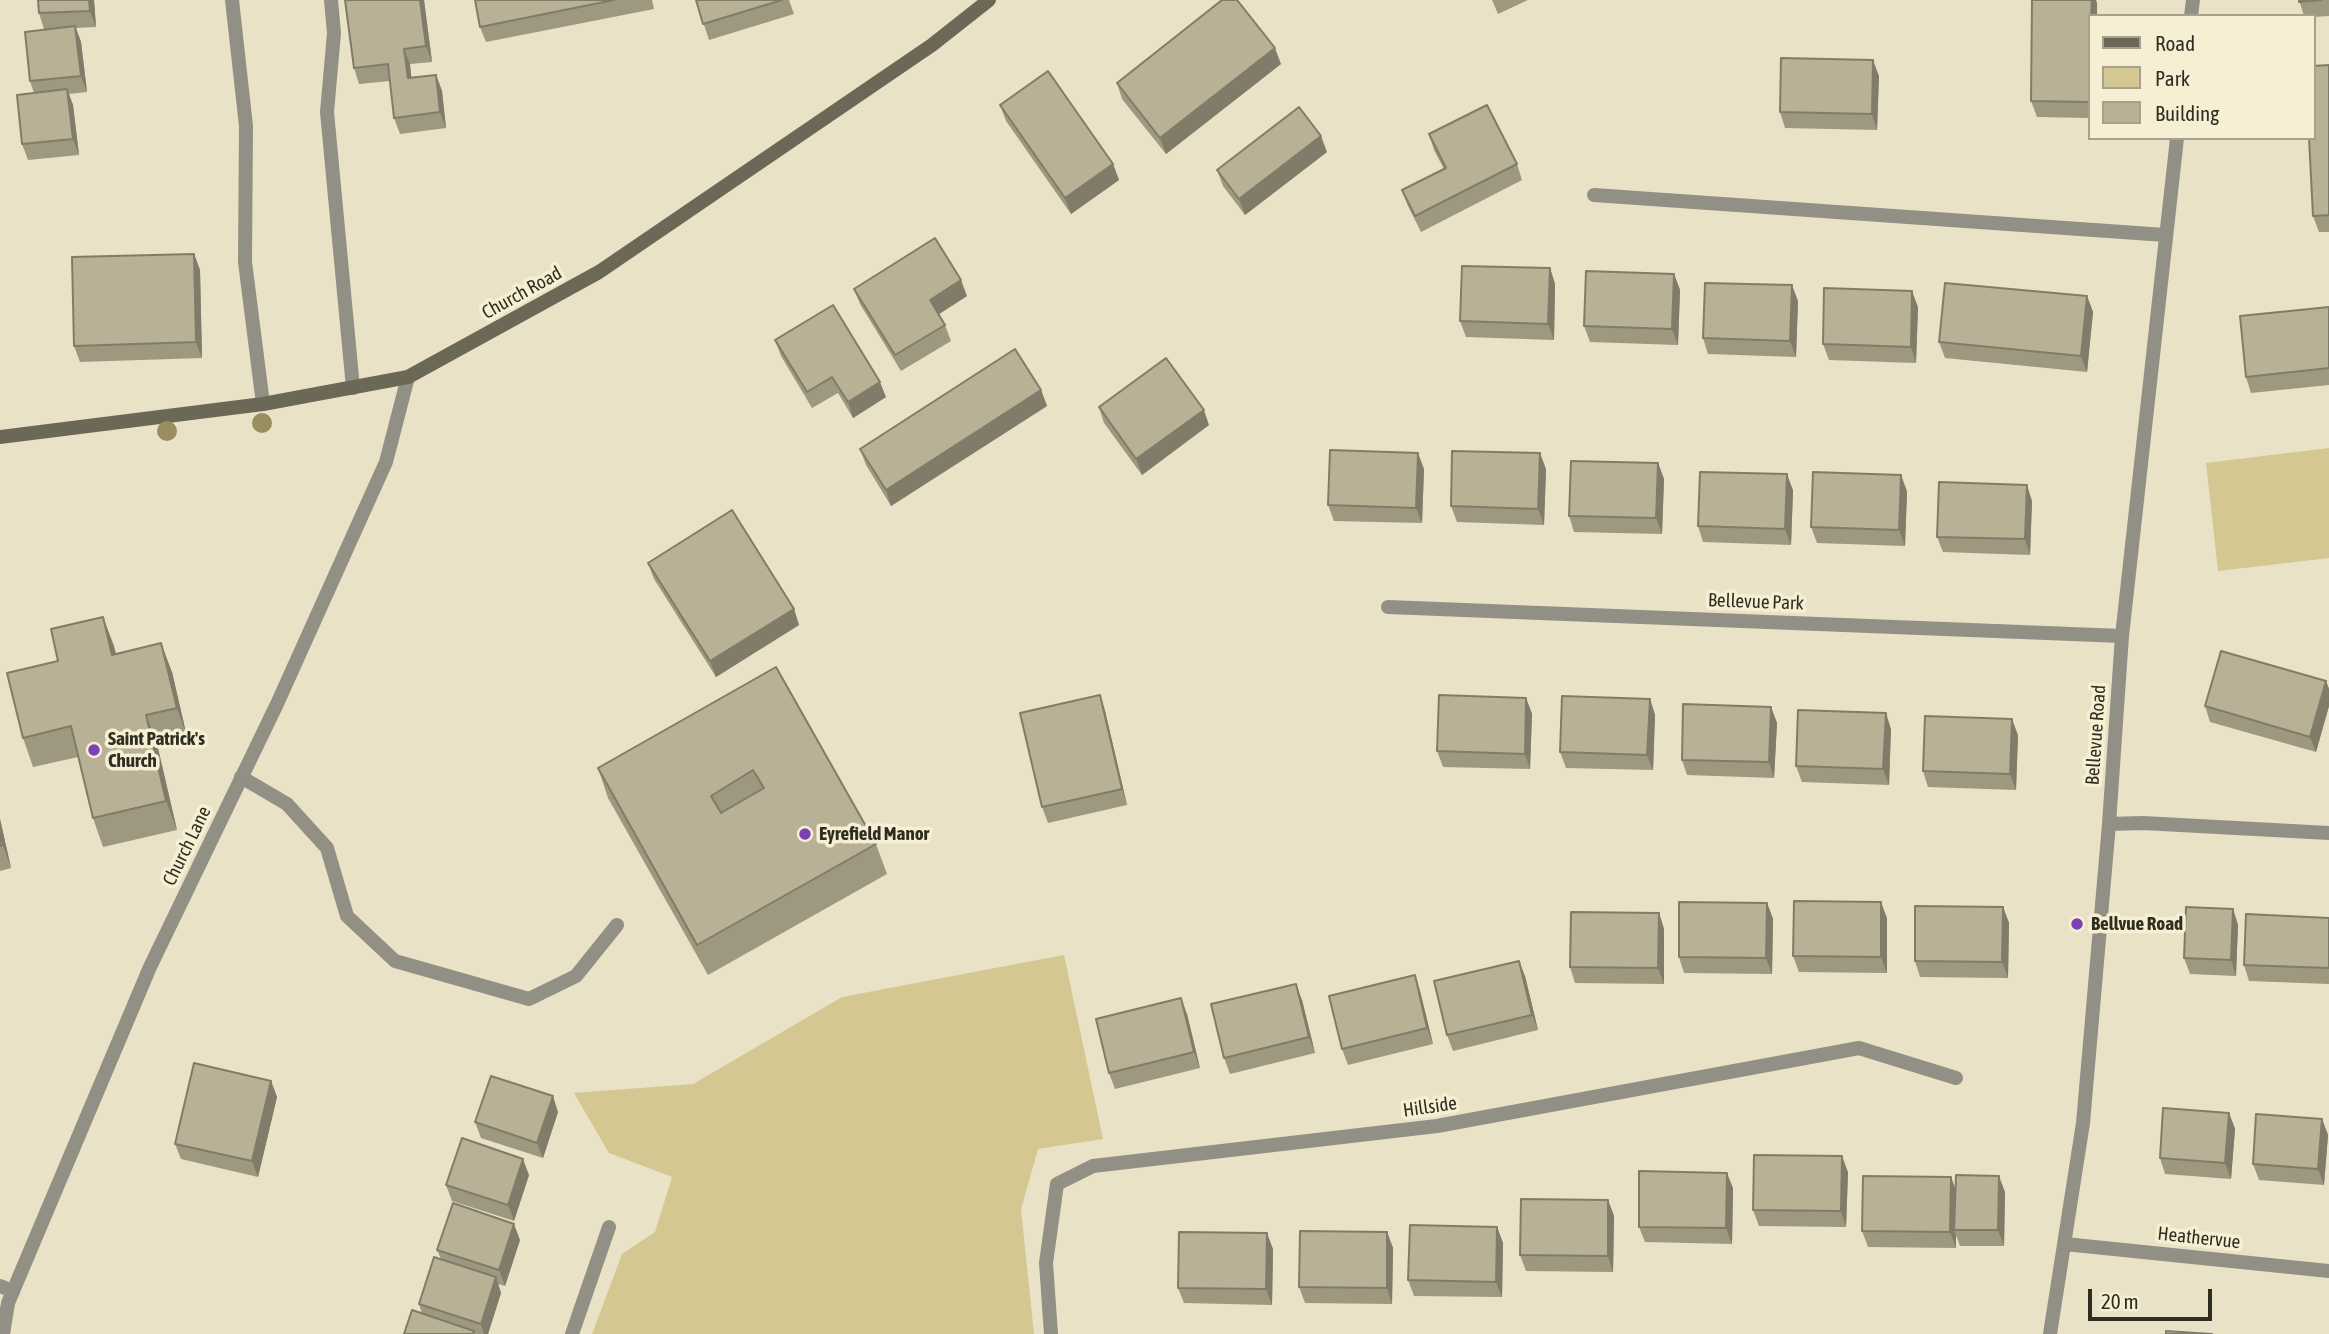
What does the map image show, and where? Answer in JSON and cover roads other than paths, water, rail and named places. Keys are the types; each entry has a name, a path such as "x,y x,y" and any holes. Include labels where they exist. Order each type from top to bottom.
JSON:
{"main road":[{"name":"Church Road","path":"0,437 263,404 408,377 599,272 932,46 989,0"}],"street":[{"path":"232,0 246,126 245,262 263,404"},
{"path":"331,0 334,33 327,112 353,388"},
{"name":"Bellevue Road","path":"2050,1334 2083,1123 2122,636 2177,140"},
{"path":"1594,195 2165,236"},
{"name":"Church Lane","path":"3,1334 8,1303 6,1288 150,967 277,704 386,462 408,377"},
{"name":"Bellevue Park","path":"1388,607 2122,636"},
{"path":"242,778 288,804 327,848 347,916 395,961 529,999 576,976 617,925"},
{"path":"2109,824 2143,823 2329,833"},
{"name":"Hillside","path":"1051,1334 1046,1263 1057,1184 1093,1166 1437,1126 1859,1048 1955,1078"},
{"path":"572,1334 609,1227"},
{"name":"Heathervue","path":"2065,1244 2329,1271"}],"place":[{"name":"Saint Patrick's Church","path":"94,750"},
{"name":"Eyrefield Manor","path":"805,834"},
{"name":"Bellvue Road","path":"2077,924"}]}
